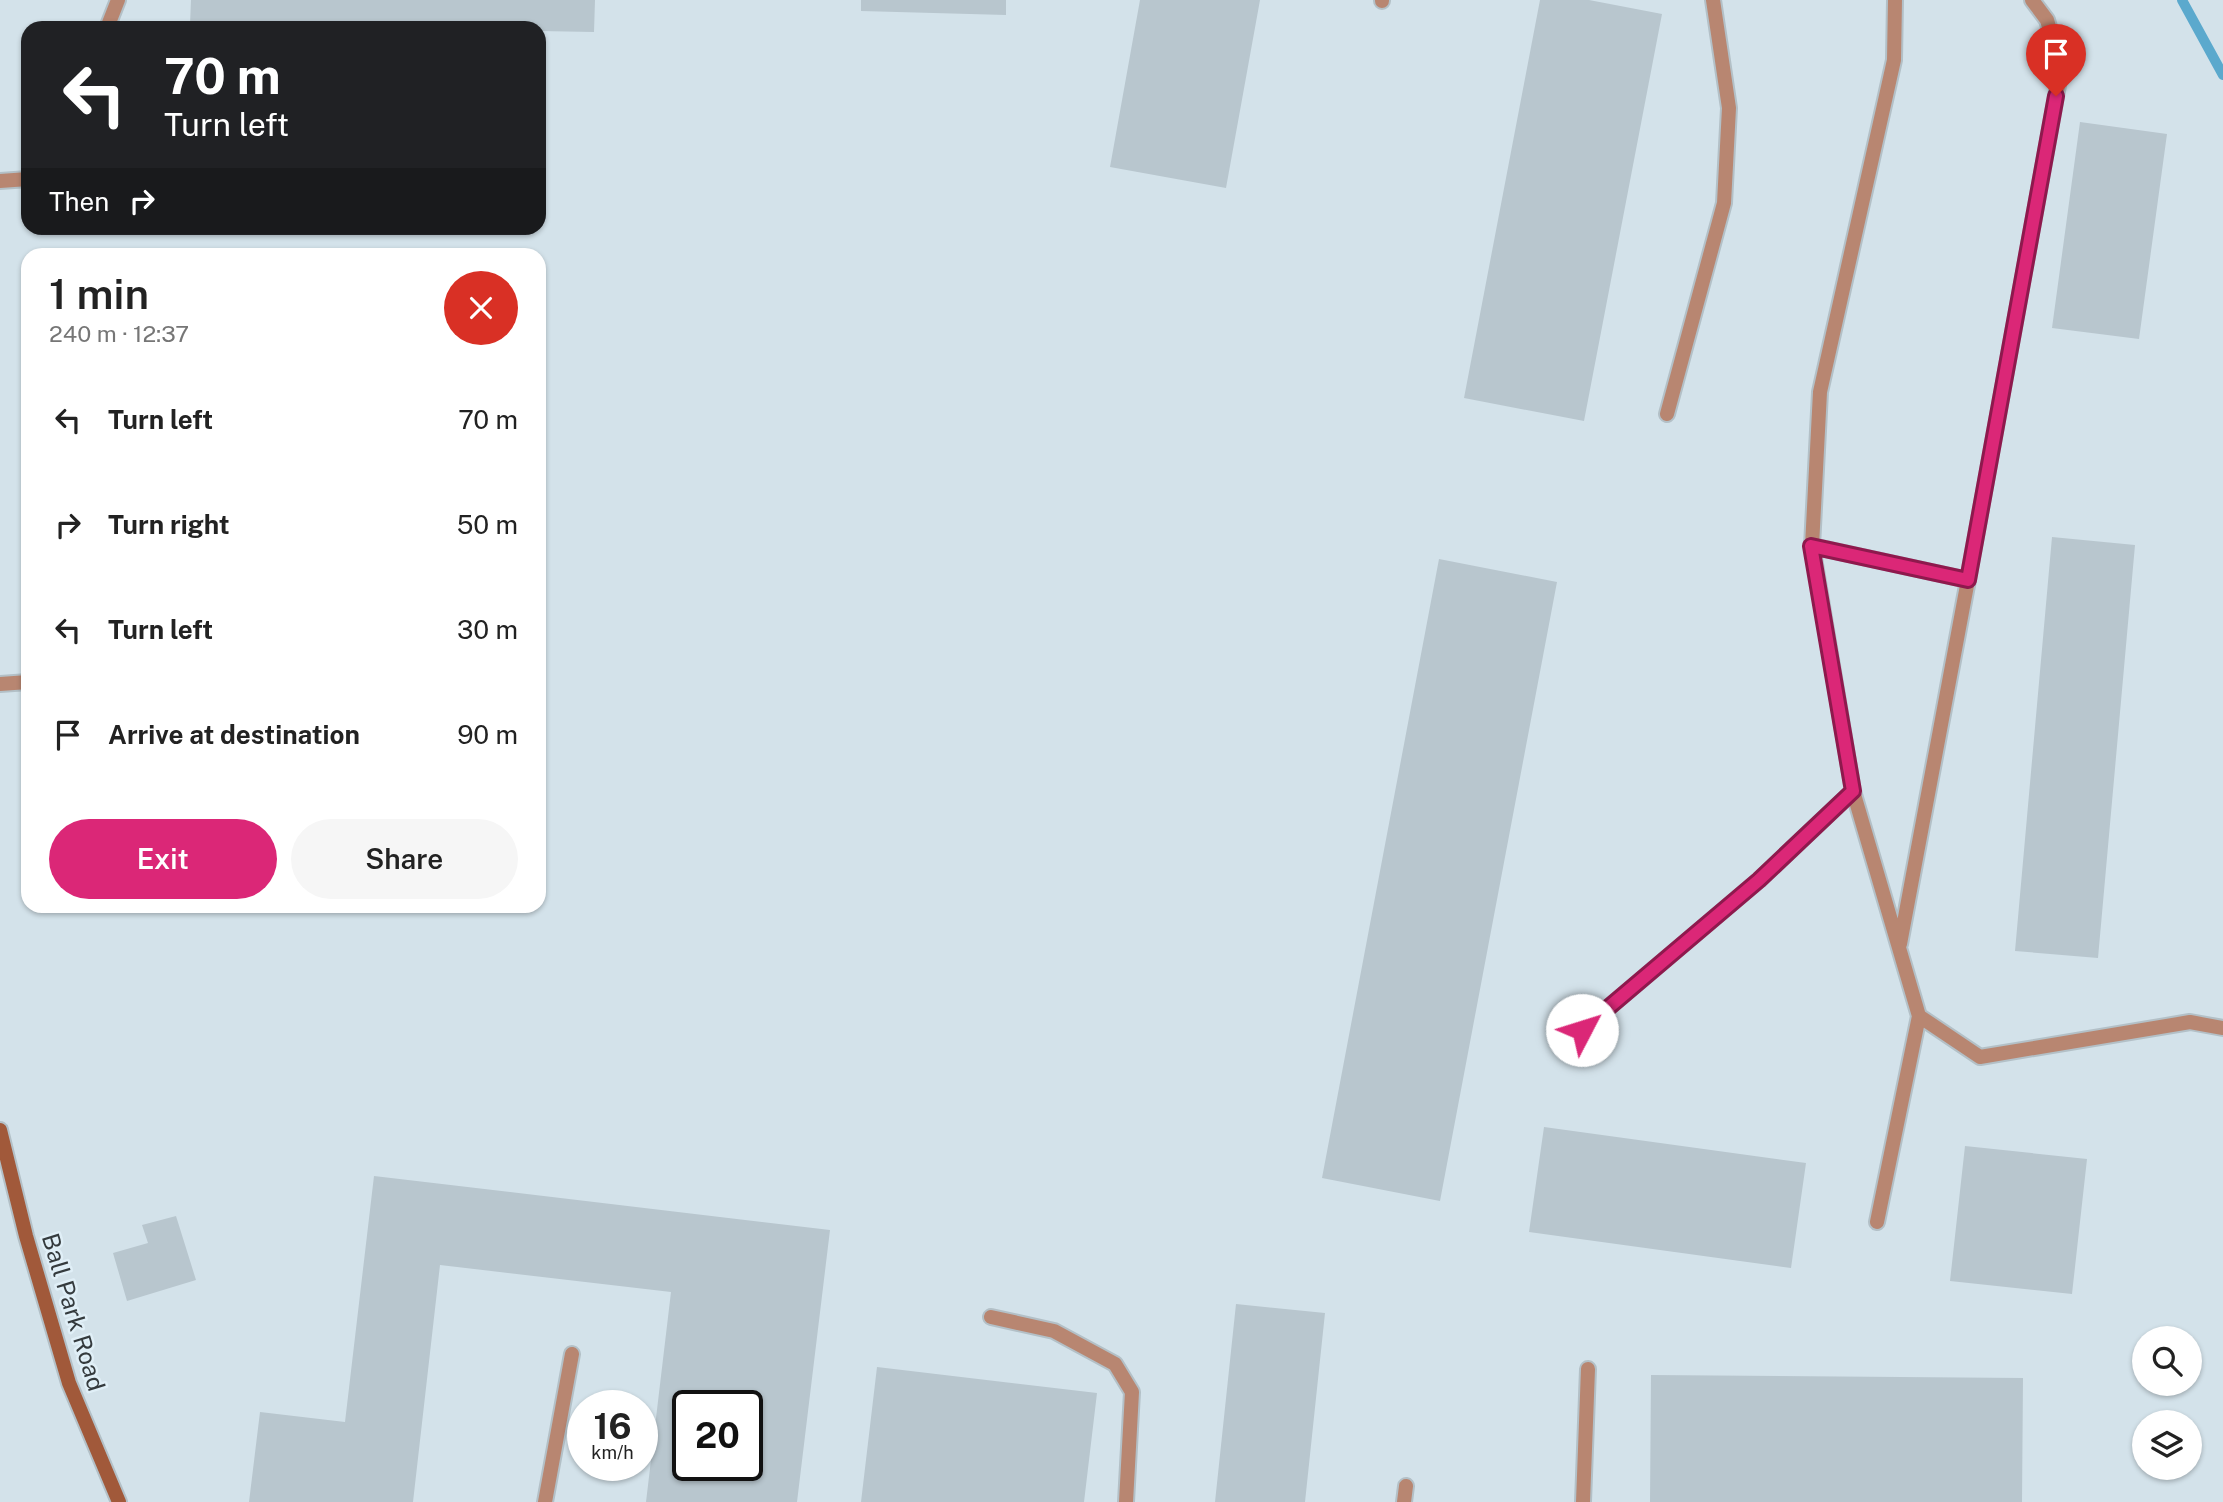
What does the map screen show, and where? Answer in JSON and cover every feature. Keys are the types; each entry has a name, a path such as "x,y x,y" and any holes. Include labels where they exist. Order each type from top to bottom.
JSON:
{"street":[{"name":"Ball Park Road","path":"0,1130 26,1236 69,1383 119,1502"}],"lane":[{"path":"110,21 118,0"},
{"path":"1667,414 1724,203 1729,108 1713,0"},
{"path":"1877,1222 1919,1016 1853,791 1811,546 1820,392 1894,60 1895,0"},
{"path":"1899,948 2061,69 2047,20 2032,0"},
{"path":"0,181 21,180"},
{"path":"1811,546 1968,580"},
{"path":"0,684 21,682"},
{"path":"1582,1030 1759,880 1853,791"},
{"path":"1919,1016 1980,1057 2190,1022 2223,1028"},
{"path":"991,1317 1054,1331 1115,1364 1132,1392 1126,1502"},
{"path":"545,1502 572,1354"},
{"path":"1583,1502 1588,1369"},
{"path":"1404,1502 1406,1486"}],"building":[{"path":"191,0 595,0 594,32 546,31 546,21 190,21"},
{"path":"861,0 1006,0 1006,15 861,11"},
{"path":"1140,0 1260,0 1226,188 1110,167"},
{"path":"1540,0 1589,0 1662,14 1584,421 1464,398"},
{"path":"2080,122 2167,134 2139,339 2052,328"},
{"path":"2052,537 2135,545 2098,958 2015,951"},
{"path":"1439,559 1557,582 1440,1201 1322,1178"},
{"path":"1544,1127 1806,1163 1791,1268 1529,1232"},
{"path":"1965,1146 2087,1159 2072,1294 1950,1281"},
{"path":"374,1176 830,1230 797,1502 646,1502 648,1481 658,1481 658,1401 671,1292 440,1265 413,1502 249,1502 260,1412 345,1422"},
{"path":"176,1216 196,1280 127,1301 113,1253 148,1243 142,1225"},
{"path":"1236,1304 1325,1313 1305,1502 1215,1502"},
{"path":"877,1367 1097,1393 1084,1502 861,1502"},
{"path":"1651,1375 2023,1378 2022,1502 1650,1502"}],"waterway":[{"path":"2182,0 2223,75"}],"route":[{"path":"1582,1030 1759,880 1853,791 1811,546 1968,580 2056,96"}]}
